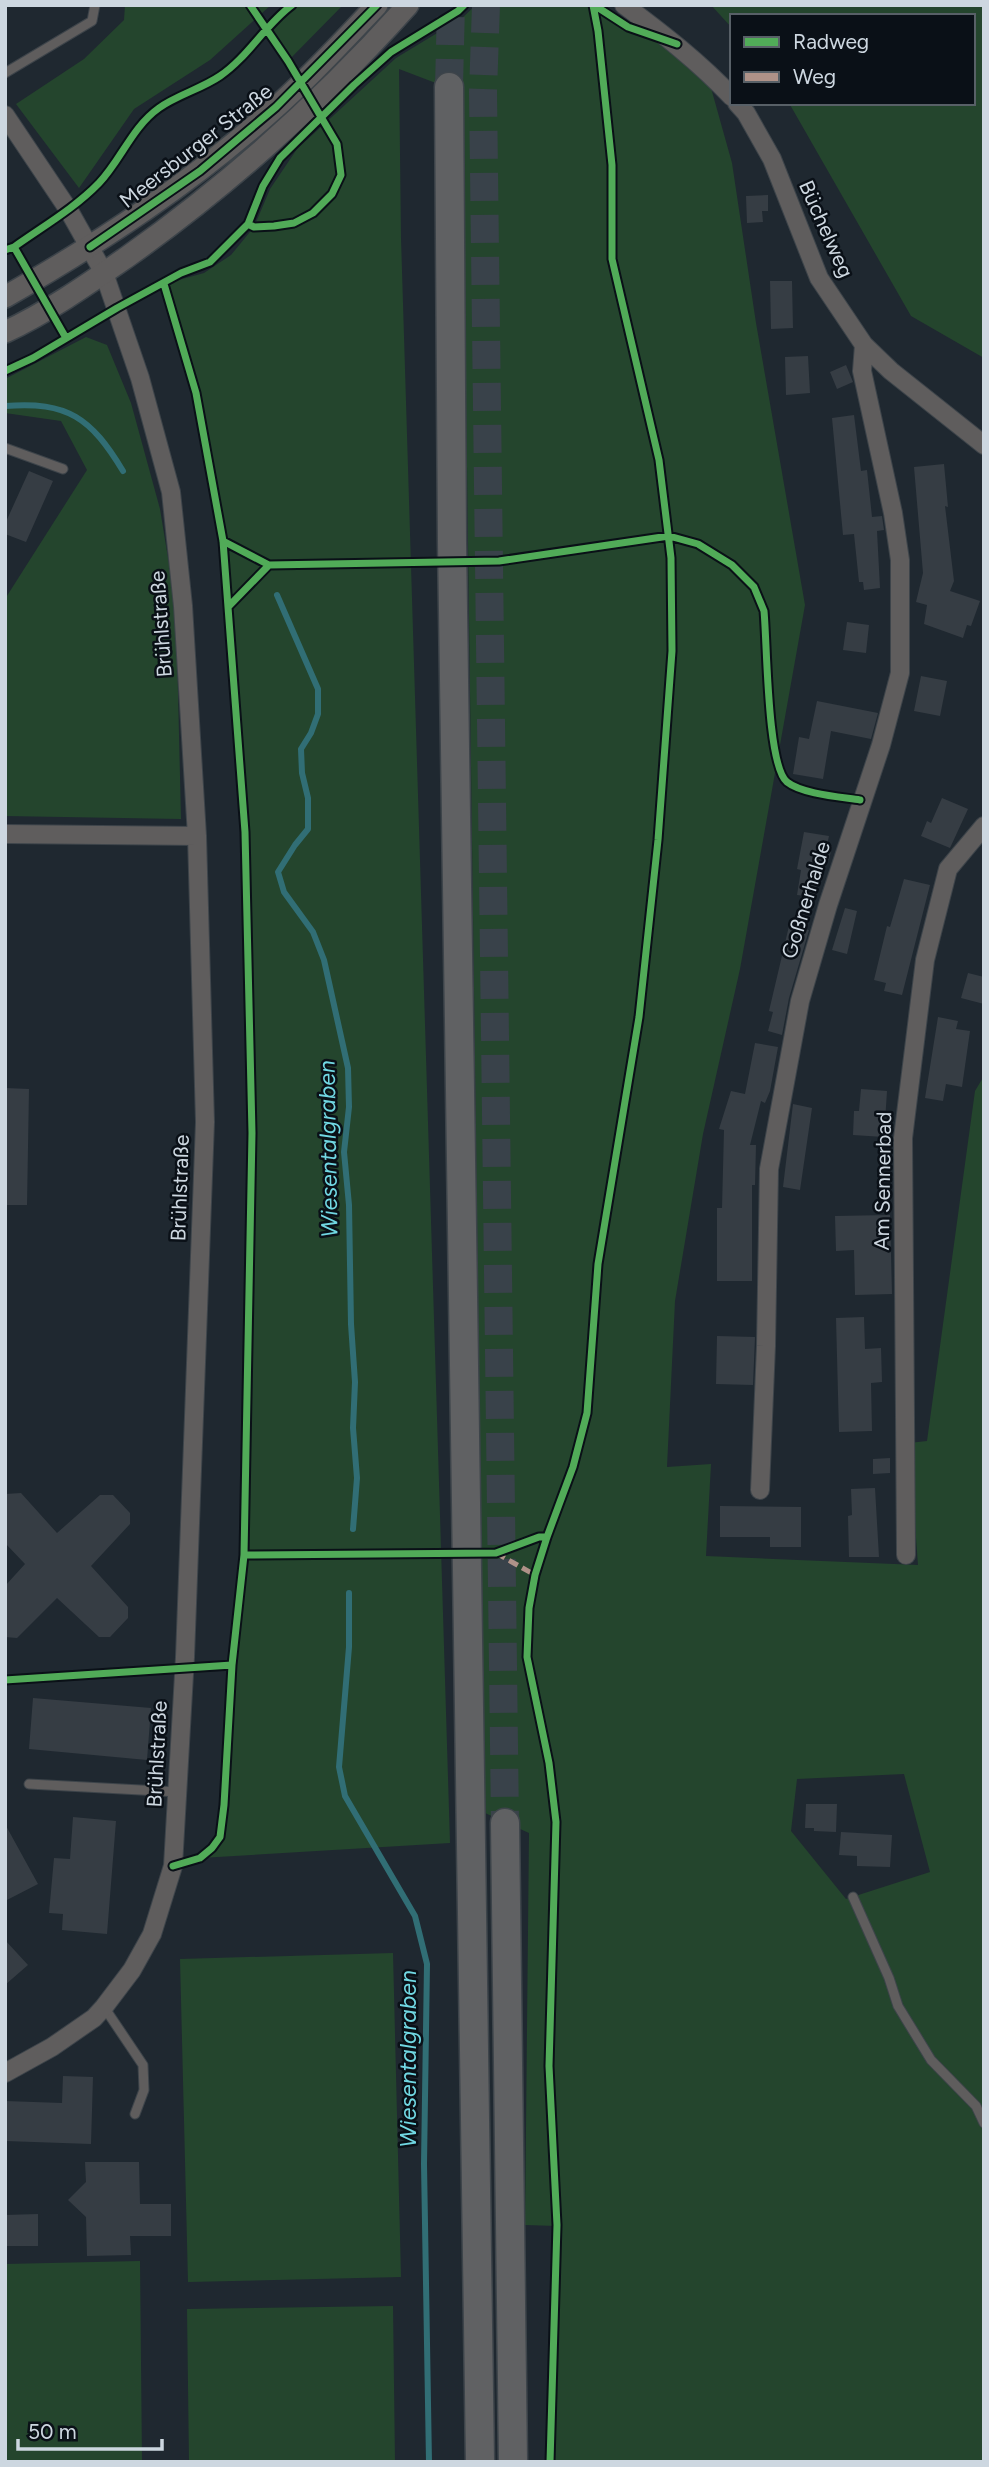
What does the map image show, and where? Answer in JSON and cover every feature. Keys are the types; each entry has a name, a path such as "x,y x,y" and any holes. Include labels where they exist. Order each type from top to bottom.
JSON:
{"highway":[{"path":"449,87 453,597 480,2462"},
{"path":"505,1823 513,2462"}],"street":[{"name":"Meersburger Straße","path":"5,297 90,247 200,170 276,107 377,5"},
{"name":"Meersburger Straße","path":"5,332 64,299 156,237 274,141 367,51 408,5"},
{"path":"624,5 677,44 730,95"},
{"name":"Büchelweg","path":"739,105 772,159 819,278 864,345 891,371 984,445"},
{"name":"Brühlstraße","path":"5,115 68,209 104,273 140,378 171,492 183,606 197,836 205,1122 196,1412 173,1866 152,1934 132,1970 104,2007 94,2018 5,2073"},
{"name":"Goßnerhalde","path":"760,1483 769,1169 800,1001 840,866 881,745 900,673 900,560 893,513 862,371 864,345"},
{"name":"Am Sennerbad","path":"906,1555 904,1138 925,960 948,869 984,826"},
{"path":"5,834 197,836"}],"lane":[{"path":"5,73 92,21 95,5"},
{"path":"5,448 63,469"},
{"path":"29,1784 178,1792"},
{"path":"852,1897 889,1978 898,2006 931,2060 976,2106 984,2123"},
{"path":"104,2007 144,2065 144,2090 135,2114"}],"green space":[{"path":"125,5 271,5 210,60 134,109 79,188 16,104 84,59 124,20"},
{"path":"292,5 343,5 288,61 268,30"},
{"path":"476,5 594,5 628,27 677,44 706,70 732,163 756,323 805,605 740,969 703,1134 675,1301 667,1467 711,1464 706,1556 918,1565 909,1443 927,1441 975,1091 984,1076 984,2462 550,2462 557,2226 525,2225 529,1833 485,1813 462,93 399,69 401,238 450,1843 200,1858 220,1837 232,1665 244,1555 252,1133 245,832 223,541 196,393 164,284 204,273 231,255 254,227 270,189 297,149 396,58 462,18","holes":["904,1774 930,1872 846,1899 791,1831 797,1779"]},
{"path":"711,5 984,5 984,358 911,316 790,105 975,105 975,14 730,14 730,26"},
{"path":"86,337 107,345 131,403 160,509 176,607 181,819 5,816 5,599 87,470 61,421 5,413 5,379"},
{"path":"393,1953 401,2277 188,2282 180,1959"},
{"path":"140,2261 142,2462 5,2462 5,2264"},
{"path":"393,2306 395,2462 189,2462 187,2309"}],"building":[{"path":"768,195 768,211 762,211 763,222 747,223 746,196"},
{"path":"770,281 792,281 793,328 771,329"},
{"path":"808,356 810,393 786,395 785,357"},
{"path":"846,365 853,382 837,389 830,372"},
{"path":"854,415 861,471 867,470 872,517 882,516 884,530 877,531 880,588 864,590 863,582 859,582 854,534 843,535 832,418"},
{"path":"944,464 948,507 945,506 954,581 950,591 980,601 971,626 967,625 963,638 924,624 927,605 916,602 923,573 914,467"},
{"path":"29,471 53,481 26,542 5,534 5,524"},
{"path":"847,622 869,625 866,653 843,650"},
{"path":"921,676 947,681 940,716 914,711"},
{"path":"817,701 878,713 871,739 831,731 823,779 793,774 799,737 809,739"},
{"path":"942,798 968,809 950,848 921,836 927,821 931,823"},
{"path":"804,832 829,836 827,845 832,846 829,860 825,859 823,868 820,867 815,897 797,895 801,870 797,869"},
{"path":"904,879 930,885 902,995 884,991 886,983 874,980 887,926 890,927"},
{"path":"845,908 857,911 847,954 832,950"},
{"path":"789,926 809,930 789,998 782,1035 768,1031 773,1012 769,1011"},
{"path":"968,973 984,977 984,1004 961,998"},
{"path":"938,1017 958,1021 956,1029 970,1031 962,1087 946,1084 943,1101 925,1098"},
{"path":"755,1043 778,1047 770,1091 765,1103 761,1101 750,1145 756,1145 755,1185 752,1185 752,1281 717,1281 717,1208 722,1208 724,1130 719,1129 731,1091 745,1094"},
{"path":"5,1088 29,1089 27,1205 5,1205"},
{"path":"861,1089 887,1091 884,1137 853,1135 854,1111 859,1111"},
{"path":"793,1104 812,1108 800,1190 783,1187"},
{"path":"890,1215 892,1294 855,1295 854,1250 836,1251 835,1216"},
{"path":"864,1317 865,1349 881,1348 882,1382 871,1383 872,1431 839,1432 836,1318"},
{"path":"717,1336 755,1337 753,1385 716,1384"},
{"path":"890,1458 890,1473 873,1474 873,1459"},
{"path":"875,1488 879,1557 849,1557 848,1516 852,1515 851,1489"},
{"path":"21,1493 57,1533 100,1495 113,1495 130,1513 130,1524 91,1566 128,1607 128,1618 110,1637 99,1637 57,1598 17,1638 5,1637 5,1586 25,1564 5,1543 5,1494"},
{"path":"720,1506 801,1507 801,1547 770,1547 770,1537 720,1537"},
{"path":"33,1698 151,1708 147,1760 29,1749"},
{"path":"806,1804 837,1804 836,1832 805,1828"},
{"path":"73,1817 116,1821 107,1934 62,1930 63,1914 49,1913 54,1858 70,1859"},
{"path":"5,1824 38,1884 5,1901"},
{"path":"841,1832 892,1835 890,1867 857,1866 857,1856 839,1855"},
{"path":"5,1940 28,1965 5,1985"},
{"path":"63,2076 93,2077 91,2144 5,2141 5,2101 62,2103"},
{"path":"85,2162 139,2162 140,2204 171,2204 171,2236 130,2236 131,2255 87,2256 86,2217 68,2200 86,2182"},
{"path":"38,2214 38,2246 5,2246 5,2215"}],"waterway":[{"name":"Wiesentalgraben","path":"5,406 46,407 62,410 76,417 100,438 123,471"},
{"name":"Wiesentalgraben","path":"277,595 318,689 318,714 301,749 302,773 308,798 308,829 278,872 284,892 313,932 324,960 348,1068 349,1107 344,1152 349,1205 355,1382 353,1428 357,1478 353,1529"},
{"name":"Wiesentalgraben","path":"349,1593 349,1647 339,1767 345,1796 415,1916 427,1964 424,2164 429,2462"}],"tunnel":[{"path":"449,87 451,5"},
{"path":"486,5 483,92 505,1823"}],"marked path":[{"path":"496,1553 535,1575"}],"cycle path":[{"path":"248,224 254,227 294,223 313,213 332,194 341,175 337,144 288,61 250,5"},
{"path":"5,250 14,247 80,201 107,174 141,124 166,103 213,81 230,68 292,5"},
{"path":"90,247 200,171 276,107 377,5"},
{"path":"5,371 33,358 181,273 210,262 248,224 263,186 280,158 391,52 464,5"},
{"path":"550,2462 557,2225 549,2066 556,1822 549,1763 527,1657 529,1608 535,1575 573,1467 587,1413 598,1264 639,1017 658,840 672,651 671,558 659,460 612,259 612,165 593,5"},
{"path":"594,5 628,27 677,44"},
{"path":"14,247 66,338"},
{"path":"164,284 196,393 223,541 245,832 252,1133 244,1555 232,1665 224,1805 220,1837 212,1848 200,1858 173,1866"},
{"path":"269,565 499,561 669,536 698,544 732,565 754,587 764,611 769,702 775,753 780,771 787,782 794,786 812,792 860,800"},
{"path":"223,541 269,565 229,606"},
{"path":"244,1555 496,1553 539,1537 547,1537"},
{"path":"5,1680 232,1665"}]}
